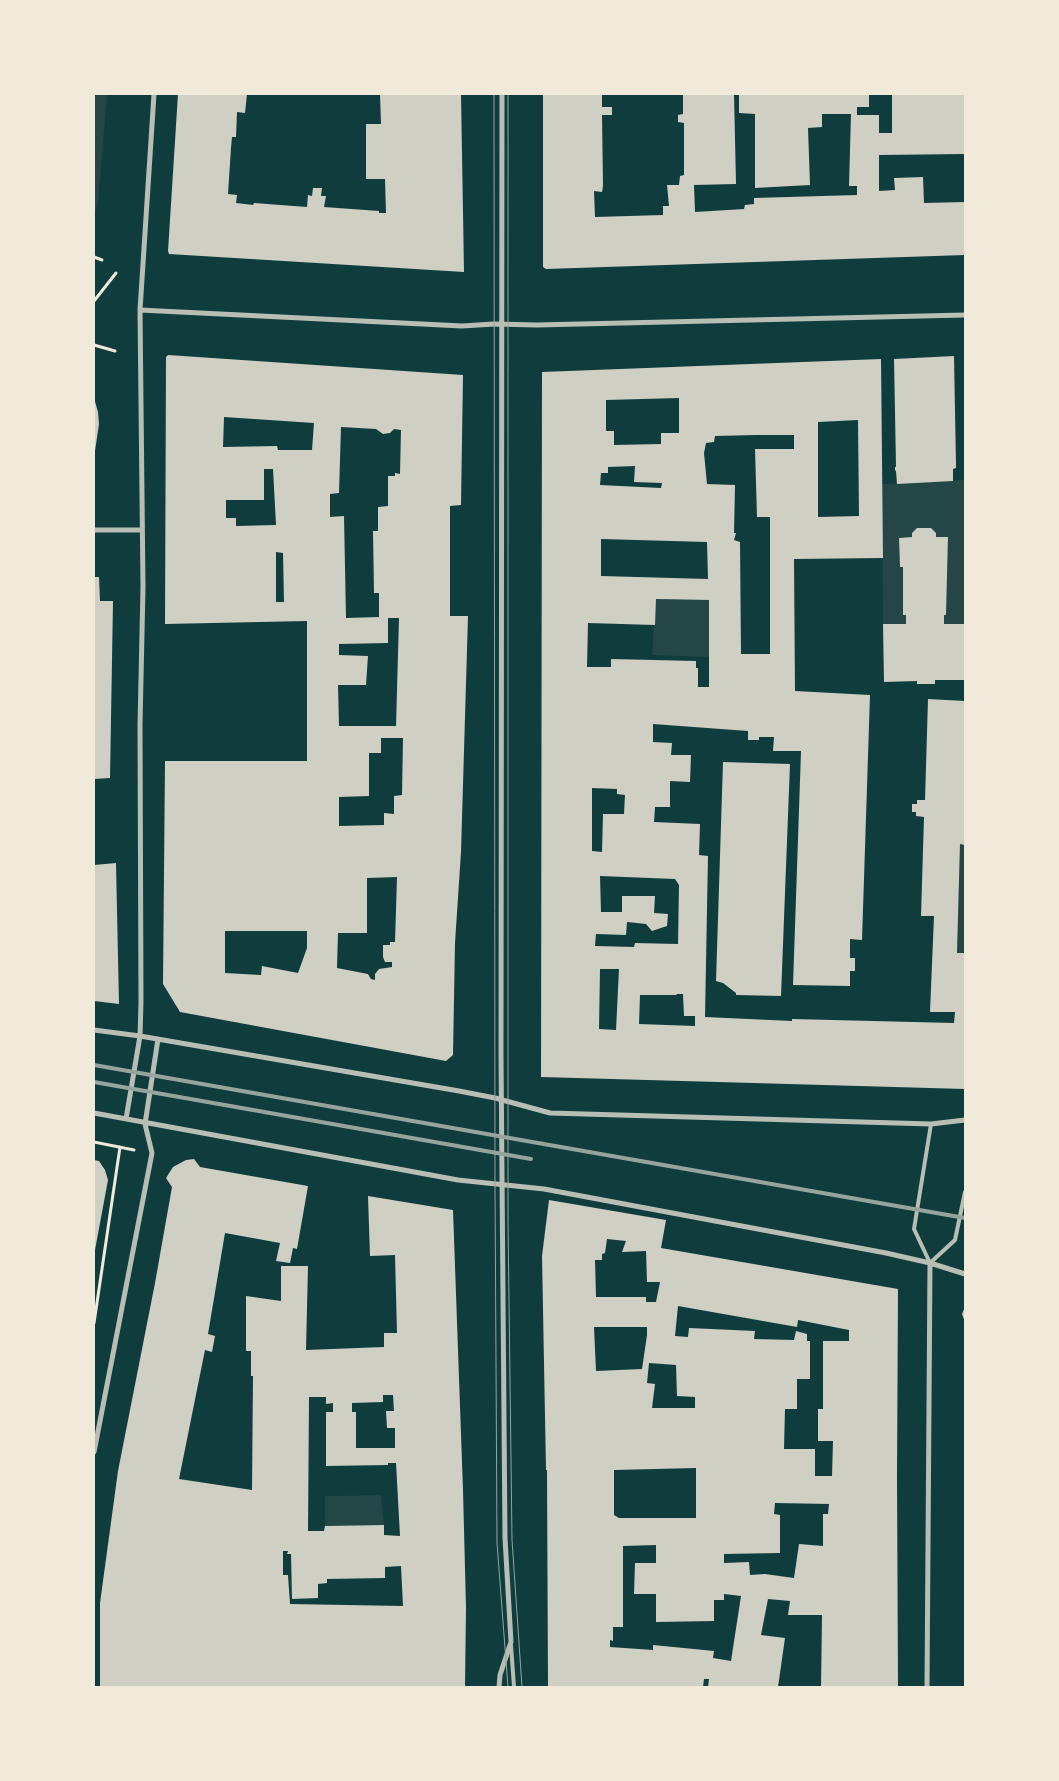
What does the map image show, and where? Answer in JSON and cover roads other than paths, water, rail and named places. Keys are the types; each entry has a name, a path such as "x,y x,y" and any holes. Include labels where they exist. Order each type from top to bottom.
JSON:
{"street":[{"path":"126,1119 140,1036 140,726 143,587 140,310 154,94"},
{"path":"499,1687 500,1675 511,1642 505,1538 501,1100 502,94"},
{"path":"140,310 462,326 965,315"},
{"path":"94,530 142,530"},
{"path":"94,1030 140,1036 460,1091 550,1113 930,1124 965,1120"},
{"path":"94,1452 152,1153 145,1124 158,1039"},
{"path":"94,1113 145,1124 458,1180 544,1189 886,1253 930,1263 965,1274"},
{"path":"927,1687 930,1263"}],"lane":[{"path":"930,1124 914,1229 930,1263 955,1240 965,1192"},
{"path":"511,1642 514,1687"}],"tram line":[{"path":"494,94 497,1543 508,1687"},
{"path":"508,94 508,1221 512,1540 522,1687"}],"railway":[{"path":"94,1065 965,1218"},
{"path":"94,1082 531,1159"}]}
